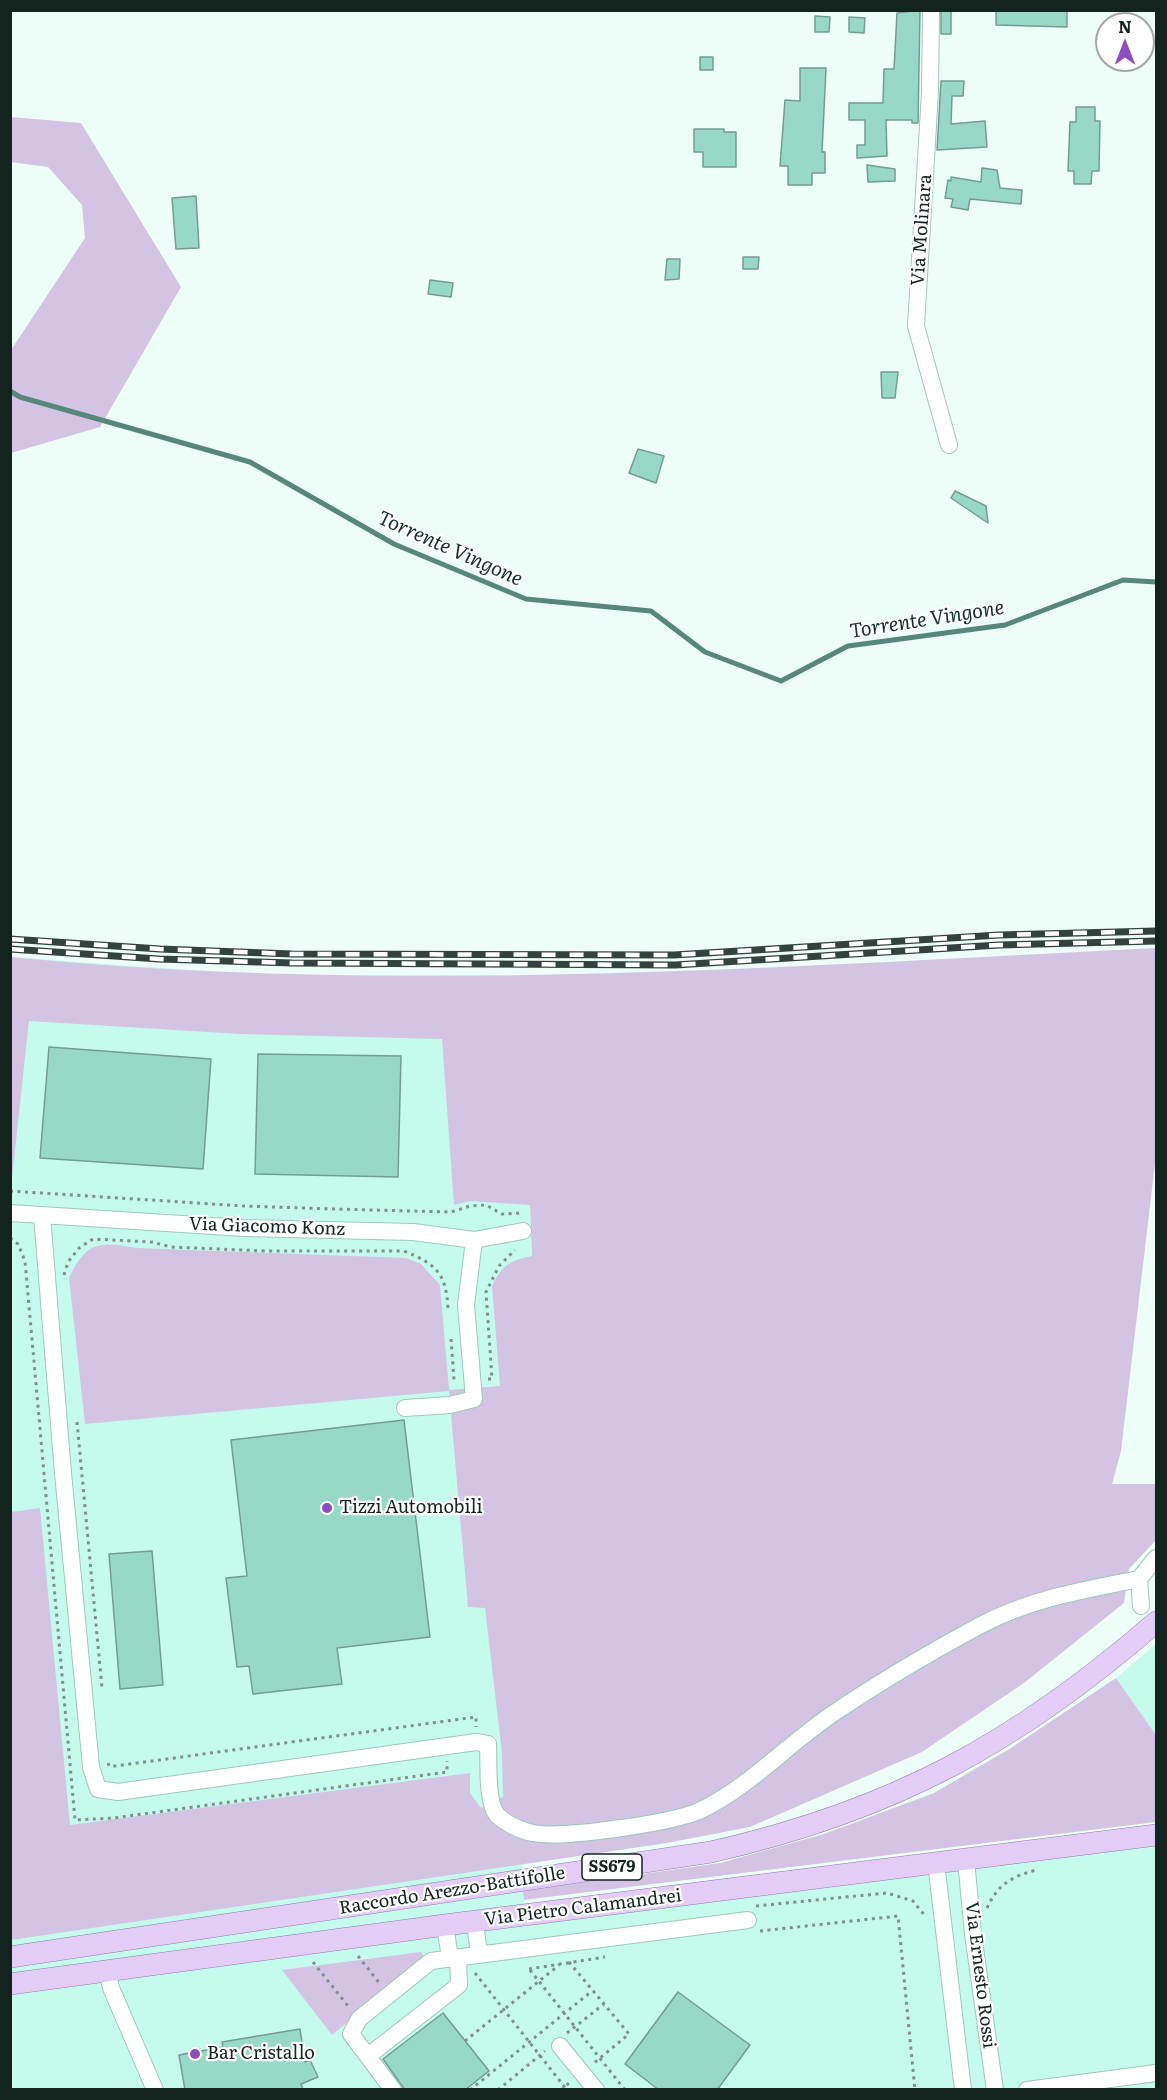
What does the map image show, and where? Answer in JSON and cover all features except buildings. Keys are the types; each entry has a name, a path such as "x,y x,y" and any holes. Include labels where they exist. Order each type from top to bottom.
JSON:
{"main road":[{"name":"Raccordo Arezzo-Battifolle","path":"10,1956 711,1852 774,1838 850,1814 915,1786 978,1753 1042,1714 1106,1666 1156,1622"},
{"name":"Via Pietro Calamandrei","path":"10,1984 446,1925 1156,1835"}],"street":[{"name":"Via Molinara","path":"931,10 929,116 916,326 949,445"},
{"name":"Via Giacomo Konz","path":"10,1213 244,1228 413,1232 474,1240 524,1231"},
{"path":"42,1216 62,1461 90,1755 98,1789 118,1792 476,1742 488,1743 490,1798 496,1814 513,1826 533,1833 555,1834 669,1820 698,1811 724,1796 831,1715 980,1625 1023,1606 1064,1593 1139,1579 1156,1558"},
{"path":"405,1408 450,1405 474,1399 466,1305 474,1240"},
{"path":"1139,1579 1141,1606"},
{"name":"Via Ernesto Rossi","path":"966,1860 973,1934 995,2090"},
{"name":"Via Ernesto Rossi","path":"936,1863 963,2090"},
{"path":"393,2090 351,2034 358,2019 431,1961 464,1959 748,1920"},
{"path":"368,2056 459,1985 475,1922"},
{"path":"446,1925 464,1959"},
{"path":"107,1971 111,1988 155,2090"},
{"path":"560,2046 596,2090"},
{"path":"1027,2090 1156,2073"}],"path":[{"path":"10,1191 322,1209 451,1212 470,1206 486,1205 502,1214 523,1213 523,1249 513,1250 499,1266 486,1292 492,1379 454,1380 451,1338"},
{"path":"10,1238 18,1244 25,1261 75,1820 114,1818 447,1772 447,1758"},
{"path":"64,1277 68,1262 93,1239 142,1241 171,1247 265,1251 404,1251 425,1260 441,1274 447,1292 449,1317"},
{"path":"76,1410 102,1697"},
{"path":"108,1754 109,1766 115,1766 476,1717 476,1742"},
{"path":"985,1912 995,1891 1013,1878 1045,1869"},
{"path":"898,1916 915,2090"},
{"path":"357,1954 388,1995"},
{"path":"464,1959 564,2088 629,2034 569,1962"},
{"path":"521,1960 625,2090"},
{"path":"312,1961 358,2019"},
{"path":"465,2041 560,1964"},
{"path":"470,2090 592,1991"}],"shaded area":[{"path":"11,117 81,123 181,287 100,427 11,453 11,350 85,238 82,205 48,167 11,162"},
{"path":"1156,948 1156,1155 1121,1451 1112,1484 1156,1484 1156,1540 1129,1569 1124,1603 1024,1683 922,1752 750,1827 667,1843 11,1940 11,1512 40,1508 70,1825 470,1773 470,1793 481,1808 503,1797 502,1753 485,1608 468,1607 449,1391 85,1424 69,1278 75,1266 88,1250 104,1245 406,1258 421,1264 440,1285 449,1390 500,1386 492,1286 503,1268 532,1256 530,1205 470,1201 454,1205 442,1039 240,1034 29,1021 11,1187 11,957 154,968 297,974 440,976 726,969"},
{"path":"10,957 259,975 503,975 530,1204 532,1256 522,1880 525,1915 1156,1835 1156,2089 11,2089"},
{"path":"1156,1644 1156,1735 1116,1678"},
{"path":"1116,1678 1156,1735 1156,1822 524,1900 523,1891 720,1863 824,1834 934,1793 1011,1748"},
{"path":"421,1952 425,1958 332,2035 282,1970"}],"waterway":[{"name":"Torrente Vingone","path":"10,391 20,397 250,462 394,544 526,599 651,611 705,652 781,681 848,646 1005,625 1123,580 1156,582"}],"railway":[{"path":"10,939 160,949 292,954 674,955 999,935 1156,931"},
{"path":"10,949 159,959 292,963 675,965 999,945 1156,941"}],"place":[{"name":"Tizzi Automobili","path":"327,1508"},
{"name":"Bar Cristallo","path":"195,2054"}]}
